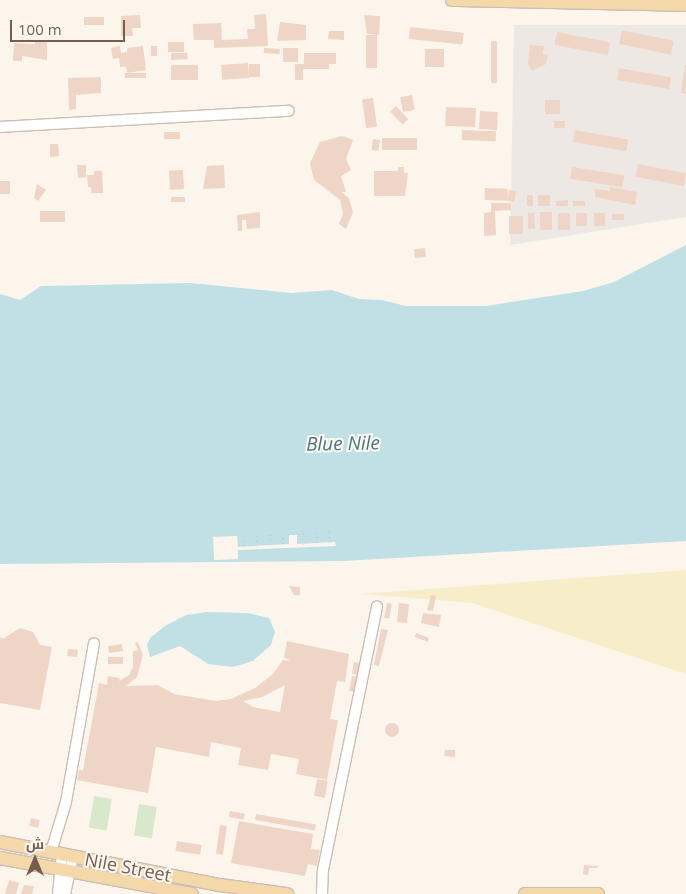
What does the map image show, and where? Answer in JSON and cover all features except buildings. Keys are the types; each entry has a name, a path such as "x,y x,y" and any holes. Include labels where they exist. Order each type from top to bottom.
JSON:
{"main road":[{"path":"452,0 686,5"},
{"name":"Nile Street","path":"0,842 220,885 287,894"},
{"name":"Nile Street","path":"0,858 192,894"},
{"path":"525,894 598,894"}],"street":[{"path":"0,127 289,111"},
{"path":"322,894 323,870 377,606"},
{"path":"65,894 66,870 62,854 66,802 94,643"},
{"path":"58,894 66,870"}],"path":[{"path":"329,531 329,542"},
{"path":"317,532 317,543"},
{"path":"283,533 283,544"},
{"path":"303,544 304,533"},
{"path":"257,534 257,546"},
{"path":"270,534 270,545"},
{"path":"243,535 244,546"}],"shaded area":[{"path":"514,25 686,25 686,217 510,245"}],"green space":[{"path":"94,796 112,799 107,830 89,828"},
{"path":"139,804 157,807 152,838 134,836"}],"sand":[{"path":"686,570 686,674 472,603 360,594"}],"water":[{"name":"Blue Nile","path":"686,245 686,541 344,561 0,564 0,294 20,300 41,286 190,283 292,293 332,290 359,299 382,300 406,306 486,306 583,291 614,282"},
{"path":"207,612 248,613 269,618 275,632 271,645 253,661 233,667 208,664 180,646 150,657 147,645 150,638 165,626 186,615"}],"pier":[{"path":"289,535 297,535 297,544 335,542 336,546 238,550 238,559 214,560 213,537 237,536 238,547 289,544"}]}
